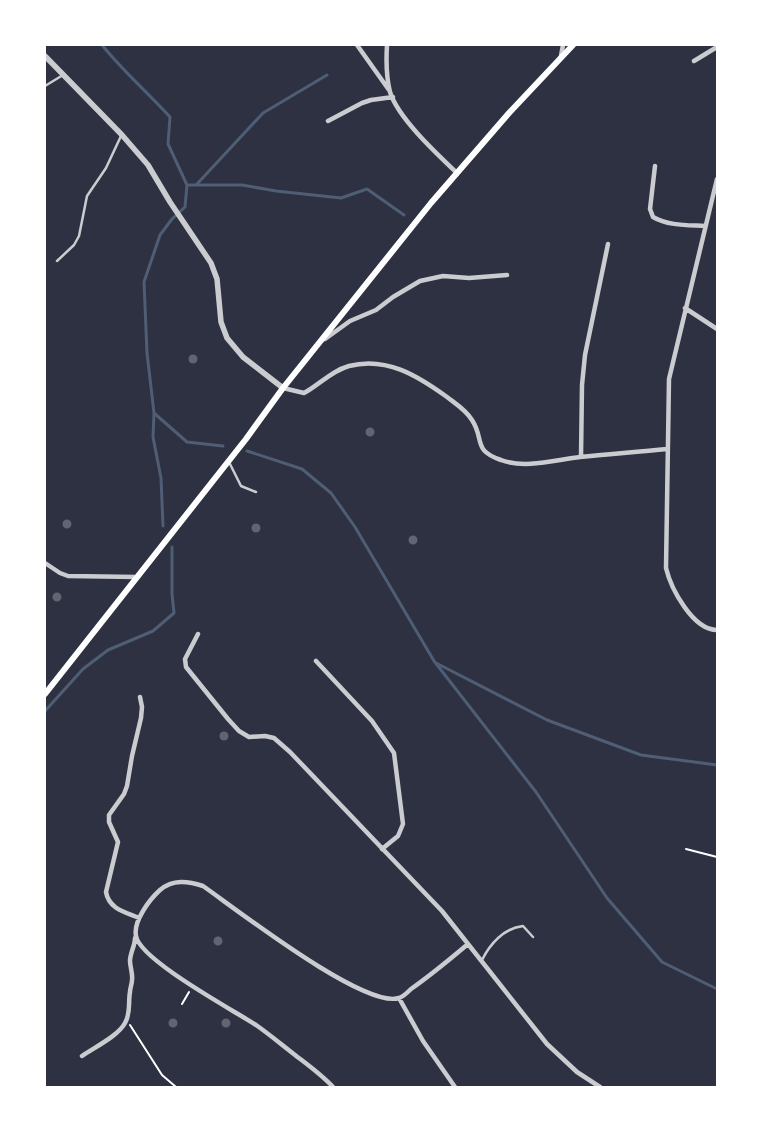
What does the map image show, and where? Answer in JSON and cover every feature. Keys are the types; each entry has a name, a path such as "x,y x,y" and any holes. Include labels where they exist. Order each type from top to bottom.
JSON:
{"main road":[{"path":"45,694 283,388 457,173 509,113 573,45"}],"street":[{"path":"357,45 390,91"},
{"path":"387,45 387,73 392,97 405,117 457,173"},
{"path":"561,58 563,45"},
{"path":"694,61 717,46"},
{"path":"45,56 122,135 148,165 170,202 205,252 214,271 218,287 221,322 227,338 242,357 283,388 304,393 328,376 347,367 358,364 387,365 422,380 465,411 476,426 482,448 487,455 511,464 668,449"},
{"path":"328,122 362,103 392,97"},
{"path":"655,166 650,208 653,217 680,224 705,226"},
{"path":"717,179 669,379 666,568 669,580 686,609 700,625 711,630 717,630"},
{"path":"711,203 717,207"},
{"path":"581,457 584,355 608,244"},
{"path":"320,343 341,327 376,310 420,281 443,276 479,278 507,275"},
{"path":"685,308 717,329"},
{"path":"45,563 68,576 137,577"},
{"path":"198,634 186,659 186,667 239,732 249,737 265,736 274,738 290,752 442,912 547,1044 577,1072 600,1087"},
{"path":"316,661 372,721 394,753 403,824 398,836 382,849"},
{"path":"140,697 141,718 127,786 124,794 109,816 109,822 118,842 106,892 107,899 114,907 140,918"},
{"path":"82,1056 98,1044 112,1037 125,1023 129,1011 133,979 130,963 131,953 135,944 135,934 140,918 154,896 166,886 180,882 189,882 203,886 296,952 348,984 374,997 399,998 468,944"},
{"path":"135,934 139,945 162,964 257,1026 310,1066 333,1087"},
{"path":"399,998 423,1041 455,1087"}],"lane":[{"path":"45,86 63,75"},
{"path":"57,261 74,245 79,236 87,196 106,168 122,135"},
{"path":"228,460 241,486 256,492"},
{"path":"481,961 486,951 500,936 515,927 522,926 534,937"}],"path":[{"path":"686,849 717,856"},
{"path":"182,1004 193,986"},
{"path":"126,1019 162,1075 176,1087"}],"building":[{"path":"193,354 198,359 193,364 188,359"},
{"path":"370,427 375,432 370,437 365,432"},
{"path":"67,519 72,524 67,529 62,524"},
{"path":"256,523 261,528 256,533 251,528"},
{"path":"413,535 418,540 413,545 408,540"},
{"path":"57,592 62,597 57,602 52,597"},
{"path":"224,731 229,736 224,741 219,736"},
{"path":"218,936 223,941 218,946 213,941"},
{"path":"173,1018 178,1023 173,1028 168,1023"},
{"path":"226,1018 231,1023 226,1028 221,1023"}],"waterway":[{"path":"102,45 170,117 168,144 187,185 185,207 172,219 160,235 144,282 147,353 154,413 187,442 223,446"},
{"path":"197,184 263,113 327,75"},
{"path":"187,185 242,185 276,191 341,198 367,189 404,215"},
{"path":"154,413 153,437 161,478 163,526"},
{"path":"247,451 302,469 331,493 355,527 434,661 536,792 607,898 662,962 717,989"},
{"path":"45,711 83,669 108,650 153,631 174,613 172,547"},
{"path":"436,663 547,720 641,755 717,765"}]}
